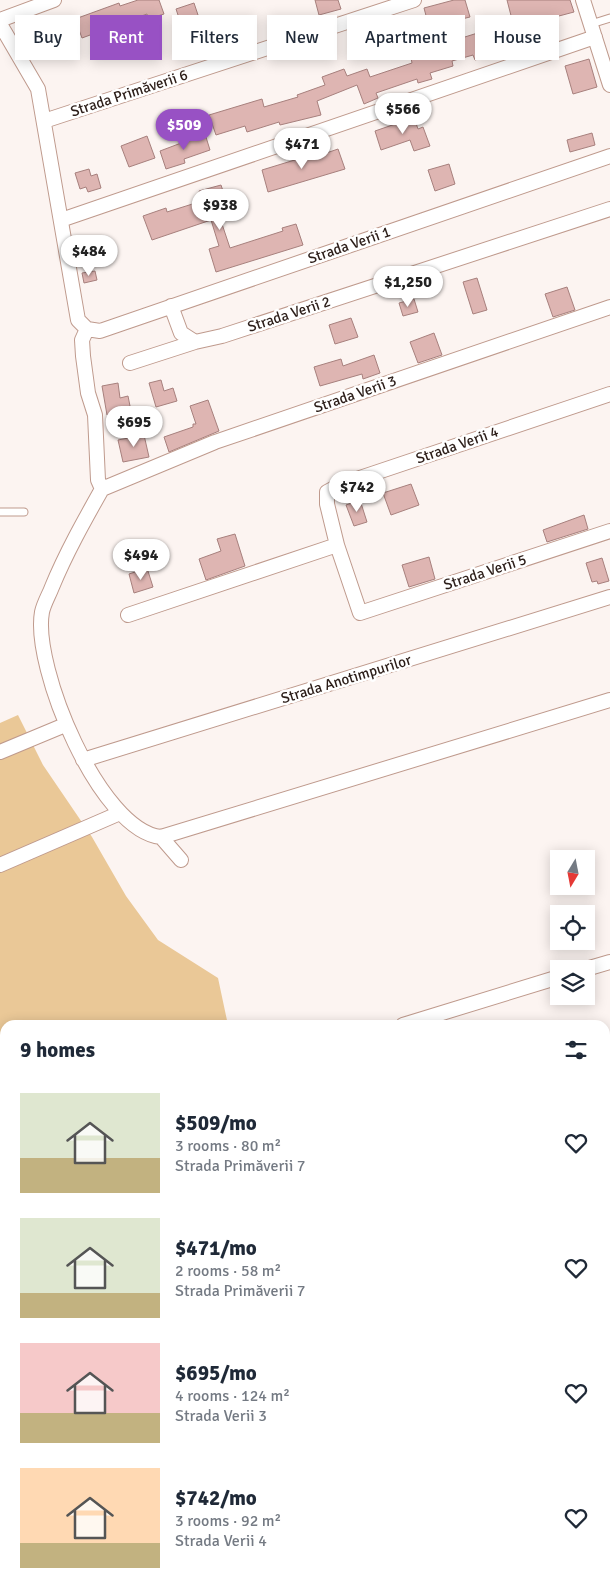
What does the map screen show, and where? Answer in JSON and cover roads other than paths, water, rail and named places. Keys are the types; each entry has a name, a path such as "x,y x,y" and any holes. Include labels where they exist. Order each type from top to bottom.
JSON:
{"street":[{"path":"54,0 1,26 38,89 78,320 87,329 82,340 83,356 88,393 95,415 98,480 102,489 59,571 42,612 42,645 65,725 83,760 120,813 148,836 161,837 610,700"},
{"name":"Strada Primăverii 6","path":"44,121 414,0"},
{"path":"583,0 610,85"},
{"path":"61,220 593,31"},
{"name":"Strada Verii 1","path":"87,329 100,330 610,156"},
{"path":"58,203 78,213"},
{"name":"Strada Verii 2","path":"130,363 195,342 231,333 610,209"},
{"path":"171,306 181,333 195,342"},
{"name":"Strada Verii 3","path":"102,489 215,442 610,306"},
{"name":"Strada Verii 4","path":"360,613 337,545 327,504 327,492 342,484 610,394"},
{"name":"Strada Verii 5","path":"360,613 610,531"},
{"path":"128,615 337,545"},
{"name":"Strada Anotimpurilor","path":"83,760 610,597"},
{"path":"0,752 65,725"},
{"path":"0,865 120,813"},
{"path":"161,837 181,860"},
{"path":"595,966 610,962"},
{"path":"419,1020 550,980"}],"lane":[{"path":"593,31 610,18"},
{"path":"0,512 24,512"}]}
